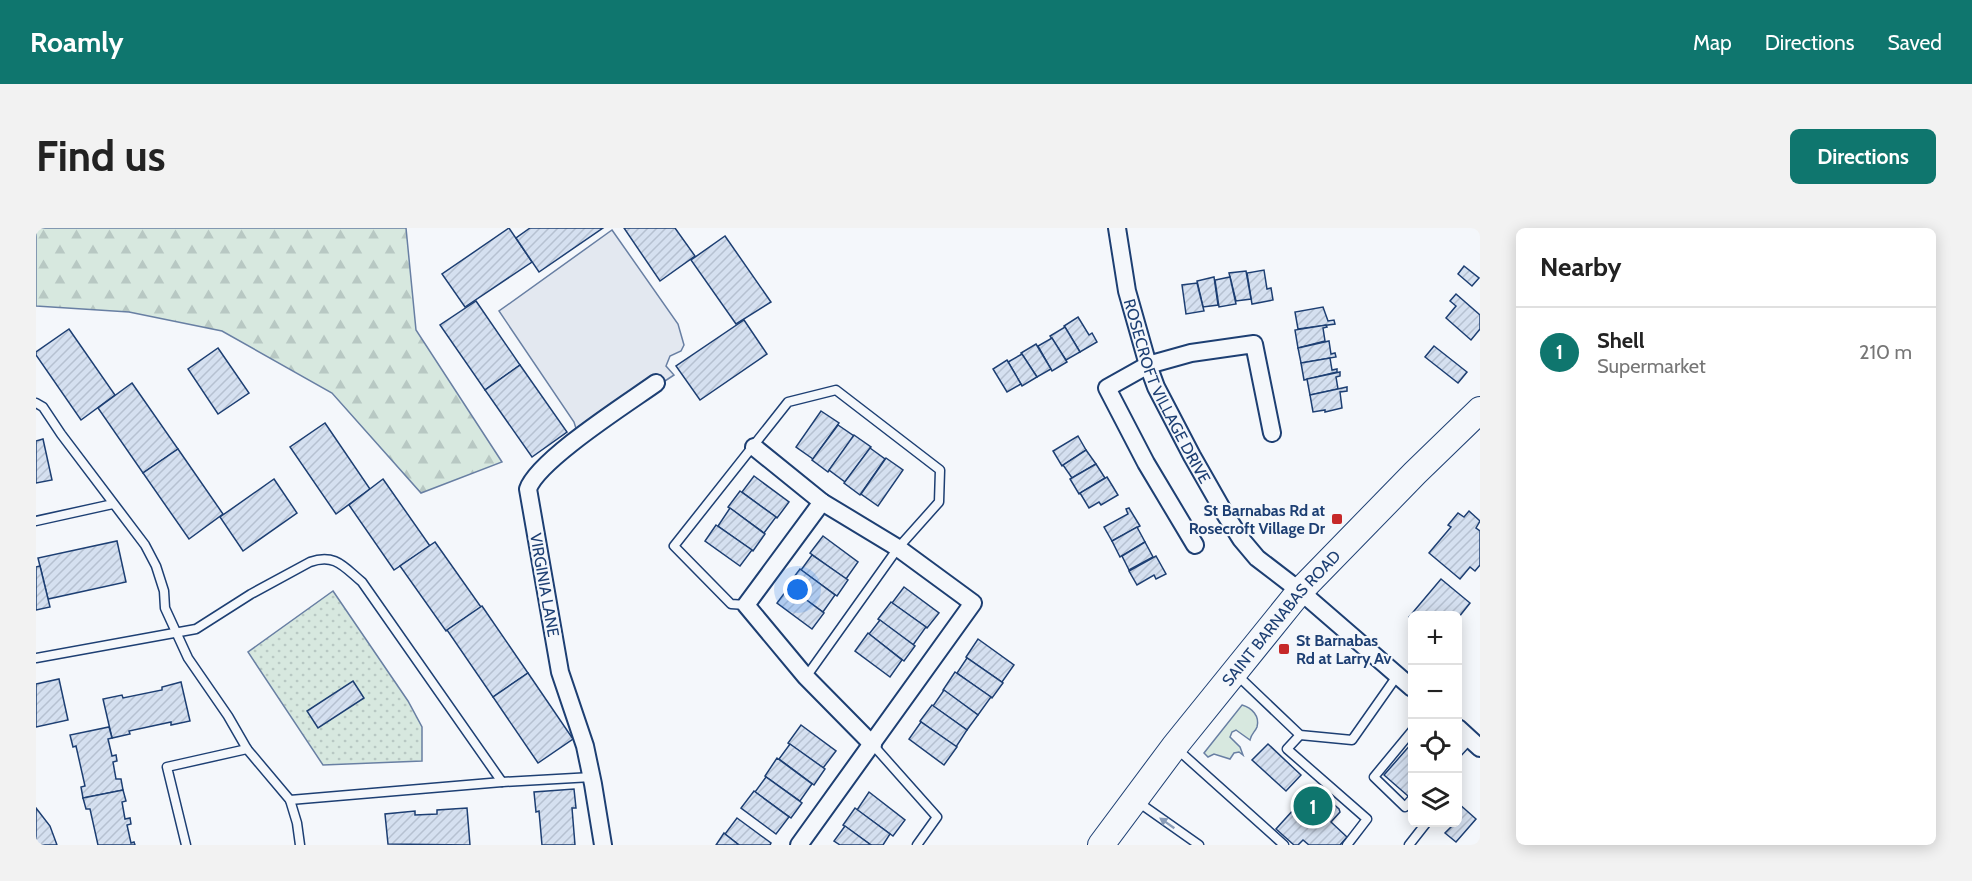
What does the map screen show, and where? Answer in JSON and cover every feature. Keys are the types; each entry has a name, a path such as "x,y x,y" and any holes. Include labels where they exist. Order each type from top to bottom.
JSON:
{"main road":[{"name":"SAINT BARNABAS ROAD","path":"1101,845 1174,747 1300,591 1480,410"}],"street":[{"name":"ROSECROFT VILLAGE DRIVE","path":"1117,228 1127,291 1156,387 1225,514 1257,558 1300,591 1408,684"},
{"path":"1195,545 1146,463 1107,388 1148,365 1191,353 1254,344 1272,433"},
{"name":"VIRGINIA LANE","path":"603,845 585,746 560,672 528,489 531,480 542,468 584,434 656,383"},
{"path":"754,447 822,501 898,548 973,603 799,845"},
{"path":"822,501 746,605 806,677 873,745"}],"lane":[{"path":"746,605 731,603 674,546 788,402 836,390 940,470 939,501 898,548 806,677"},
{"path":"36,403 43,407 113,504 146,545 164,591 165,608 188,658 228,716 247,749 290,800 297,823 300,845"},
{"path":"36,521 113,504"},
{"path":"36,658 196,629 251,594 310,562 320,558 330,558 362,582 502,782"},
{"path":"1234,672 1300,735 1352,740 1397,676"},
{"path":"1300,735 1287,749 1367,819 1347,845"},
{"path":"1408,737 1374,777 1405,807 1408,804"},
{"path":"873,745 937,817 917,845"},
{"path":"1174,747 1284,845"},
{"path":"186,845 167,767 247,749"},
{"path":"290,800 502,782 592,777"},
{"path":"1135,801 1199,845"},
{"path":"1408,845 1423,827"}],"green space":[{"path":"36,228 406,228 416,330 502,462 421,493 332,393 222,331 129,312 36,306"},
{"path":"333,591 408,701 422,727 422,761 323,765 248,652"},
{"path":"1242,705 1254,713 1258,723 1250,740 1236,730 1232,732 1230,737 1240,747 1243,755 1239,752 1234,753 1230,759 1214,754 1208,757 1204,753"}],"shaded area":[{"path":"612,230 678,324 684,345 681,351 670,356 666,366 674,375 579,438 574,422 499,311"}],"building":[{"path":"509,228 532,262 465,307 442,274"},
{"path":"530,228 603,228 539,272 516,238"},
{"path":"624,228 675,228 695,256 660,281"},
{"path":"725,236 771,302 736,324 691,260"},
{"path":"1464,266 1479,278 1472,286 1458,274"},
{"path":"1264,270 1267,289 1271,288 1273,300 1252,304 1247,273"},
{"path":"1246,271 1251,299 1236,301 1229,273"},
{"path":"1214,277 1218,305 1203,307 1197,281"},
{"path":"1230,277 1236,304 1219,307 1215,280"},
{"path":"1197,283 1204,311 1186,314 1182,285"},
{"path":"1456,294 1480,315 1480,329 1471,340 1446,318 1456,306 1450,301"},
{"path":"476,301 520,365 485,390 440,325"},
{"path":"1323,307 1328,321 1334,320 1335,324 1298,329 1295,312"},
{"path":"1078,317 1089,335 1092,333 1097,342 1080,352 1064,326"},
{"path":"744,320 767,354 700,400 676,366"},
{"path":"1326,325 1327,327 1323,328 1325,341 1298,348 1295,330"},
{"path":"1065,327 1080,352 1066,360 1050,336"},
{"path":"69,329 115,395 81,420 36,355 36,352"},
{"path":"1052,338 1067,362 1052,371 1038,346"},
{"path":"1329,341 1331,354 1335,353 1336,357 1301,363 1298,348"},
{"path":"1036,344 1051,369 1037,377 1021,353"},
{"path":"1434,346 1467,372 1458,383 1425,357"},
{"path":"218,348 249,393 218,414 188,369"},
{"path":"1022,354 1037,377 1022,386 1008,362"},
{"path":"1330,358 1332,370 1337,369 1337,372 1304,380 1301,363"},
{"path":"1007,360 1021,384 1007,392 993,369"},
{"path":"520,365 567,432 532,457 485,390"},
{"path":"1340,372 1340,376 1336,377 1338,389 1310,395 1307,379"},
{"path":"132,383 178,449 143,473 98,408"},
{"path":"1347,387 1347,391 1340,392 1342,408 1313,412 1310,395"},
{"path":"821,411 839,423 813,459 796,447"},
{"path":"325,423 370,489 336,514 290,447"},
{"path":"838,425 854,436 828,472 812,460"},
{"path":"854,435 871,447 845,482 829,470"},
{"path":"1078,436 1086,450 1062,466 1053,451"},
{"path":"43,439 52,480 36,483 36,441"},
{"path":"870,448 885,459 860,495 844,483"},
{"path":"178,449 223,514 189,539 143,473"},
{"path":"1086,450 1096,464 1072,478 1063,465"},
{"path":"886,458 903,470 878,506 861,494"},
{"path":"1096,464 1105,478 1079,494 1070,479"},
{"path":"754,476 789,502 777,518 742,492"},
{"path":"1107,477 1118,495 1101,505 1099,502 1089,508 1080,493"},
{"path":"274,479 297,513 243,551 220,517"},
{"path":"383,479 430,546 394,570 349,505"},
{"path":"740,491 776,517 764,533 728,507"},
{"path":"730,508 765,534 753,551 718,526"},
{"path":"1129,508 1140,526 1112,541 1104,527 1128,514 1126,509"},
{"path":"1469,511 1480,521 1476,528 1480,531 1480,565 1475,571 1470,567 1460,579 1429,553 1451,527 1448,525 1458,513 1464,517"},
{"path":"716,525 752,550 740,566 705,541"},
{"path":"1137,527 1145,542 1120,557 1112,541"},
{"path":"823,536 858,562 846,579 810,553"},
{"path":"117,541 126,582 48,599 38,558"},
{"path":"435,542 481,607 446,631 400,566"},
{"path":"1145,542 1153,557 1129,570 1122,556"},
{"path":"812,555 848,580 837,596 801,570"},
{"path":"1156,556 1166,574 1156,579 1154,575 1137,585 1129,571"},
{"path":"40,566 50,607 36,610 36,567"},
{"path":"800,569 835,595 823,612 787,586"},
{"path":"1441,579 1470,603 1462,613 1462,611 1414,611"},
{"path":"789,587 824,613 812,629 777,603"},
{"path":"904,587 939,613 927,628 892,603"},
{"path":"891,602 926,627 913,645 878,619"},
{"path":"482,606 528,673 493,697 447,630"},
{"path":"880,620 915,646 904,661 869,634"},
{"path":"868,633 902,660 890,677 855,651"},
{"path":"978,639 1014,665 1002,682 966,657"},
{"path":"967,658 1003,683 992,698 957,673"},
{"path":"955,672 991,697 978,715 943,690"},
{"path":"528,673 573,739 538,763 493,697"},
{"path":"59,679 68,720 36,727 36,684"},
{"path":"353,681 364,698 318,728 307,711"},
{"path":"181,682 190,721 171,725 171,722 129,731 130,734 112,738 103,699 122,695 123,698 162,690 162,687"},
{"path":"944,690 978,715 967,730 933,706"},
{"path":"932,705 967,730 956,747 920,721"},
{"path":"921,722 957,747 944,765 909,739"},
{"path":"801,725 836,751 823,768 788,743"},
{"path":"109,727 112,738 108,739 112,756 116,755 117,761 113,762 116,779 121,779 123,790 83,798 81,787 85,786 76,746 73,747 70,735"},
{"path":"790,744 825,769 814,785 779,759"},
{"path":"1268,744 1301,775 1286,791 1252,760"},
{"path":"1408,748 1408,796 1384,775"},
{"path":"777,758 812,784 800,801 765,776"},
{"path":"766,777 802,803 791,818 755,792"},
{"path":"1314,787 1339,809 1340,812 1331,822 1347,837 1340,845 1309,845 1303,840 1298,845 1294,845 1276,829"},
{"path":"574,789 576,808 572,808 575,845 542,845 539,811 536,812 534,792"},
{"path":"123,790 126,801 122,802 125,819 130,818 131,824 127,825 131,843 134,842 135,845 98,845 90,809 86,809 83,798"},
{"path":"754,791 789,817 776,834 741,808"},
{"path":"869,792 905,820 893,836 857,810"},
{"path":"1462,807 1476,819 1456,842 1445,833 1451,827 1462,827"},
{"path":"36,808 50,826 57,845 36,845"},
{"path":"467,808 470,845 388,844 385,814 415,811 415,815 437,814 437,810"},
{"path":"855,808 890,834 883,845 871,845 843,825"},
{"path":"737,818 771,843 770,845 739,845 725,834"},
{"path":"845,826 871,845 840,845 834,841"},
{"path":"725,834 739,845 716,845"}],"place":[{"name":"St Barnabas Rd at Rosecroft Village Dr","path":"1337,519"},
{"name":"St Barnabas Rd at Larry Av","path":"1284,649"},
{"name":"Shell","path":"1313,806"}]}
